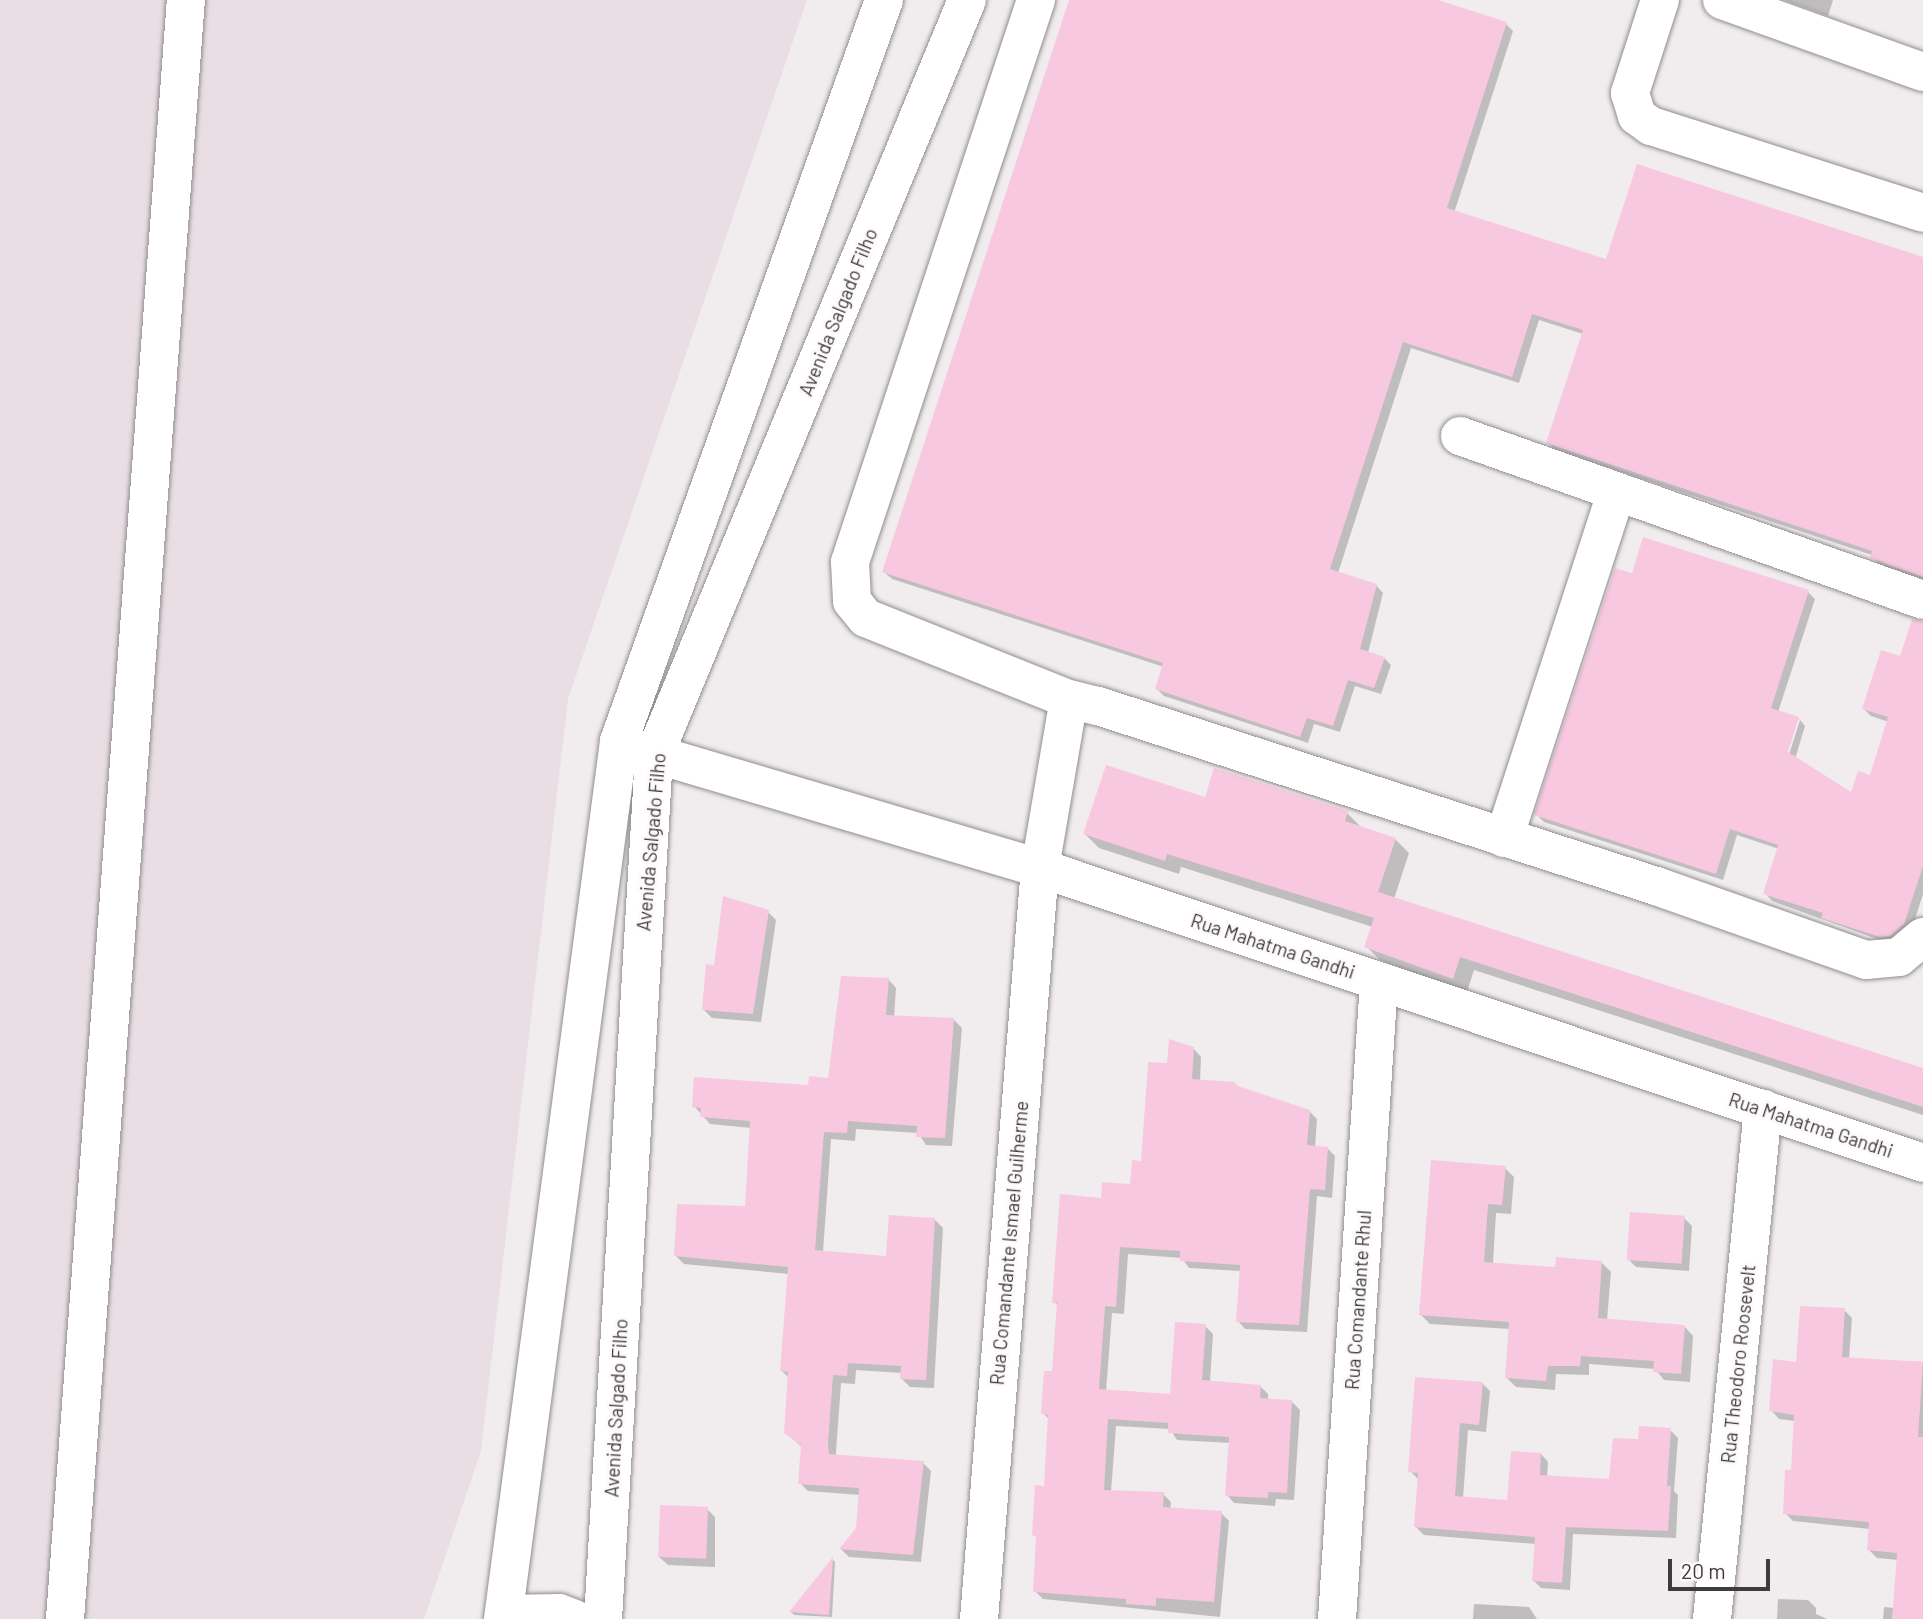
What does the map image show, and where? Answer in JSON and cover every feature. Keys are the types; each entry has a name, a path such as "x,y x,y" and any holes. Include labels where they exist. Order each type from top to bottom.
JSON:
{"street":[{"path":"65,1619 186,0"},
{"path":"575,1619 559,1613 504,1617 619,741 884,0"},
{"name":"Avenida Salgado Filho","path":"603,1619 654,756 967,0"},
{"path":"1036,0 850,562 852,600 866,618 1069,699 1098,706 1656,887 1866,960 1899,957 1923,937"},
{"path":"1660,0 1630,93 1636,116 1651,126 1923,213"},
{"path":"1722,0 1923,72"},
{"path":"1460,436 1923,600"},
{"path":"1504,838 1616,493"},
{"name":"Rua Comandante Ismael Guilherme","path":"979,1619 1040,868 1069,699"},
{"name":"Rua Mahatma Gandhi","path":"619,741 654,756 1040,868 1923,1163"},
{"name":"Rua Comandante Rhul","path":"1337,1619 1379,981"},
{"name":"Rua Theodoro Roosevelt","path":"1712,1619 1763,1109"}],"shaded area":[{"path":"0,0 807,0 568,699 481,1451 424,1619 0,1619"}],"building":[{"path":"1069,0 1438,0 1507,22 1447,208 1606,259 1637,164 1923,257 1923,577 1870,558 1872,551 1546,443 1583,330 1532,314 1512,377 1403,342 1330,569 1377,584 1360,649 1385,657 1374,688 1348,680 1333,726 1307,718 1300,737 1155,689 1163,663 882,572"},
{"path":"1643,537 1809,590 1771,708 1799,717 1788,752 1851,792 1858,771 1870,775 1888,717 1862,709 1881,650 1900,656 1912,619 1923,621 1923,866 1904,924 1890,936 1880,937 1821,918 1823,913 1763,894 1778,845 1730,829 1716,874 1534,815 1615,568 1632,573"},
{"path":"1106,765 1205,797 1214,768 1348,811 1345,821 1396,838 1378,892 1923,1068 1923,1107 1460,957 1453,979 1364,947 1374,918 1167,854 1165,861 1083,834"},
{"path":"723,896 769,910 753,1014 702,1010 706,964 714,965"},
{"path":"841,976 889,978 886,1015 954,1018 945,1138 916,1137 917,1126 848,1121 847,1133 824,1132 815,1250 886,1256 889,1215 935,1218 926,1380 900,1379 901,1366 848,1363 847,1376 833,1375 828,1443 829,1454 924,1461 913,1555 839,1549 856,1528 859,1488 798,1484 801,1445 784,1433 788,1372 780,1371 788,1267 674,1256 677,1204 745,1206 750,1121 700,1117 701,1108 692,1107 694,1077 808,1085 809,1076 828,1078"},
{"path":"1169,1039 1194,1047 1192,1079 1235,1082 1235,1085 1310,1110 1307,1145 1328,1147 1325,1190 1310,1189 1299,1325 1236,1322 1240,1265 1180,1261 1180,1251 1120,1247 1116,1307 1105,1306 1099,1389 1170,1394 1175,1322 1206,1324 1202,1380 1261,1385 1260,1398 1292,1400 1287,1493 1268,1492 1268,1498 1225,1496 1229,1437 1168,1433 1168,1423 1108,1419 1104,1490 1164,1492 1163,1507 1222,1511 1214,1602 1156,1598 1156,1606 1126,1604 1126,1599 1033,1592 1035,1485 1044,1486 1048,1415 1041,1414 1044,1371 1052,1371 1057,1303 1052,1303 1060,1194 1101,1198 1102,1182 1130,1184 1132,1160 1141,1161 1148,1062 1167,1063"},
{"path":"1431,1160 1506,1166 1502,1205 1488,1204 1484,1262 1555,1267 1556,1257 1602,1261 1598,1318 1685,1325 1681,1374 1653,1372 1654,1361 1581,1356 1580,1366 1548,1366 1546,1381 1505,1378 1509,1322 1419,1315"},
{"path":"1630,1212 1685,1216 1682,1264 1627,1260"},
{"path":"1800,1306 1845,1308 1842,1357 1923,1362 1918,1437 1923,1437 1923,1619 1892,1619 1897,1553 1867,1550 1869,1522 1783,1514 1785,1470 1791,1470 1794,1415 1769,1411 1773,1359 1796,1362"},
{"path":"1415,1377 1483,1382 1479,1425 1460,1423 1455,1496 1507,1500 1511,1451 1541,1453 1540,1475 1609,1479 1613,1438 1638,1439 1639,1426 1671,1428 1667,1486 1671,1486 1668,1531 1566,1527 1562,1583 1532,1581 1535,1537 1414,1527 1418,1473 1408,1472"},
{"path":"660,1505 708,1507 706,1559 658,1557"},
{"path":"833,1557 829,1615 789,1612"}]}
